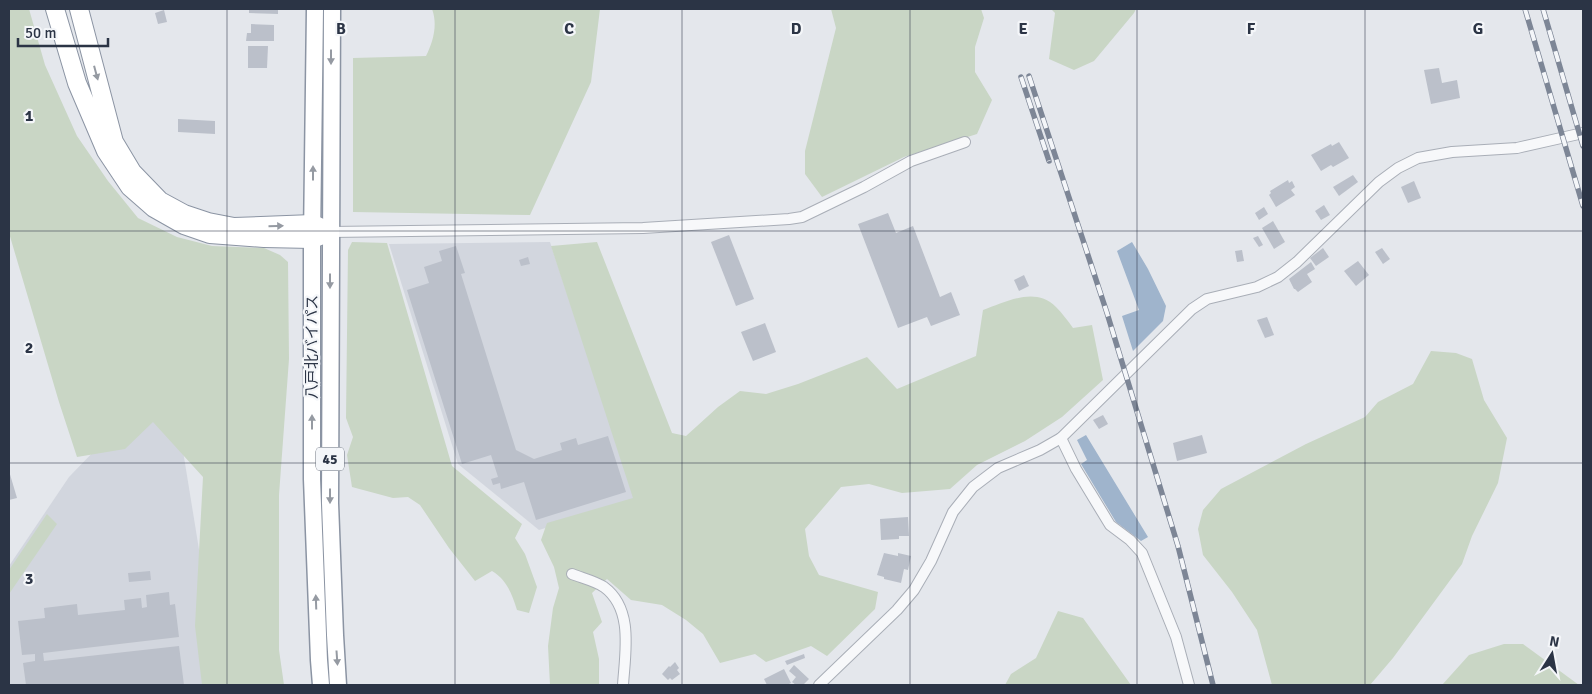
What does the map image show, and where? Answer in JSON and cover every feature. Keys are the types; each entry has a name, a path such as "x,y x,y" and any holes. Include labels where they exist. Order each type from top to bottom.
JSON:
{"highway":[{"path":"54,9 77,83 106,151 130,186 154,208 184,225 210,234 264,238 312,232"},
{"path":"79,9 114,142 132,172 160,201 184,214 208,222 234,226 330,232"},
{"name":"八戸北バイパス","path":"315,9 312,232 312,479 321,685"},
{"name":"八戸北バイパス","path":"332,9 330,504 338,685"}],"street":[{"path":"819,685 897,610 914,590 931,561 953,512 973,487 998,468 1040,450 1061,438 1192,309 1208,299 1257,287 1278,277 1297,262 1379,182 1398,168 1418,158 1452,152 1517,148 1583,133"},
{"path":"330,232 643,228 789,219 802,217 864,187 911,161 965,142"},
{"path":"1061,438 1076,469 1110,525 1130,540 1142,553 1176,637 1189,685"},
{"path":"572,574 603,587 616,599 624,618 626,632 623,685"}],"shaded area":[{"path":"550,242 635,500 539,530 458,464 389,244"},
{"path":"135,409 177,414 221,685 9,685 9,566 69,477"}],"green space":[{"path":"9,9 29,9 45,65 77,136 108,181 138,218 177,237 212,246 264,248 280,255 288,262 289,359 279,495 279,650 284,685 202,685 195,626 203,477 153,422 125,449 77,457 9,233"},
{"path":"432,9 600,9 591,82 530,215 353,212 353,58 426,56 434,33 435,21"},
{"path":"831,9 981,9 984,18 975,47 975,72 992,100 977,134 904,157 822,197 805,174 805,151 836,28"},
{"path":"1051,9 1136,9 1094,61 1074,70 1049,59 1055,13"},
{"path":"352,242 387,243 452,466 522,524 515,538 525,554 537,587 529,613 517,610 505,583 492,571 475,581 449,548 420,505 408,497 393,498 352,487 347,455 353,437 346,418 348,250"},
{"path":"597,242 672,433 686,436 718,407 740,391 766,394 798,384 867,357 897,389 976,356 983,310 1020,298 1039,297 1048,301 1058,309 1073,328 1092,325 1103,380 1062,417 1025,441 977,465 950,489 902,493 869,484 841,487 805,529 809,556 819,575 878,592 875,609 827,656 811,646 766,662 755,654 720,663 703,634 686,620 662,605 631,600 607,579 592,593 602,622 593,632 599,659 599,685 550,685 548,646 553,608 559,588 554,567 541,540 547,523 633,498 551,246"},
{"path":"1431,351 1456,353 1472,359 1484,400 1507,438 1498,483 1472,536 1462,564 1393,658 1370,685 1272,685 1257,630 1232,592 1203,555 1198,529 1203,510 1221,489 1306,444 1365,417 1378,402 1413,384"},
{"path":"47,514 57,524 9,594 9,570"},
{"path":"1058,611 1083,618 1131,685 1005,685 1011,674 1036,658"},
{"path":"1504,644 1523,644 1579,685 1442,685 1469,655"}],"water":[{"path":"1132,242 1166,306 1163,321 1133,351 1122,316 1139,310 1117,251"},
{"path":"1086,435 1148,537 1141,541 1116,522 1081,464 1087,460 1077,440"}],"building":[{"path":"249,9 278,9 278,14 249,13"},
{"path":"164,10 167,22 158,24 155,13"},
{"path":"251,24 274,25 274,41 246,41 247,33 251,33"},
{"path":"248,46 268,46 267,68 248,68"},
{"path":"1439,68 1442,83 1457,80 1460,98 1431,104 1424,70"},
{"path":"178,119 215,121 215,134 178,132"},
{"path":"1339,142 1349,158 1321,171 1311,155 1331,144 1332,146"},
{"path":"1353,175 1358,182 1339,196 1333,187"},
{"path":"1288,180 1289,183 1292,181 1295,187 1291,190 1295,195 1276,207 1269,195 1270,191"},
{"path":"1414,181 1421,198 1408,203 1401,187"},
{"path":"1324,205 1330,215 1321,220 1315,211"},
{"path":"1264,207 1268,214 1259,220 1255,213"},
{"path":"888,213 896,233 913,226 940,297 951,292 960,315 931,326 927,317 898,328 858,224"},
{"path":"1273,221 1285,242 1274,249 1262,228"},
{"path":"729,235 754,299 736,306 711,242"},
{"path":"1258,236 1263,245 1259,247 1253,238"},
{"path":"456,246 465,273 461,274 516,450 534,459 562,450 560,443 576,438 578,445 608,436 626,492 536,520 524,482 501,489 500,483 493,485 491,479 498,477 491,455 462,464 407,290 429,283 424,267 442,261 439,251"},
{"path":"1323,248 1329,257 1316,266 1310,258"},
{"path":"1382,248 1390,259 1383,264 1375,252"},
{"path":"1242,250 1244,261 1237,262 1235,251"},
{"path":"528,257 530,264 521,266 519,260"},
{"path":"1358,261 1369,275 1356,286 1344,271"},
{"path":"1311,262 1315,269 1307,274 1312,282 1298,292 1294,289 1289,279"},
{"path":"1024,275 1029,286 1019,291 1014,280"},
{"path":"1267,317 1274,335 1265,338 1257,320"},
{"path":"765,323 776,352 753,361 741,332"},
{"path":"1103,415 1108,424 1099,429 1093,420"},
{"path":"1202,435 1207,453 1177,461 1173,443"},
{"path":"9,471 17,498 9,500"},
{"path":"908,517 909,536 899,536 899,539 881,540 880,519"},
{"path":"884,553 898,556 898,553 911,556 908,570 904,569 901,583 884,579 884,577 877,575"},
{"path":"150,571 151,580 129,582 128,573"},
{"path":"169,592 170,605 175,604 179,637 43,653 44,661 179,646 184,685 26,685 23,663 35,661 35,654 22,655 18,621 45,618 44,608 77,604 78,615 125,610 124,600 141,598 142,608 147,607 146,595"},
{"path":"804,654 805,658 787,665 785,661"},
{"path":"675,662 680,674 672,680 670,678 668,680 662,674"},
{"path":"794,665 809,679 803,685 796,685 792,682 796,677 789,671"},
{"path":"784,669 791,683 787,685 767,685 764,679"}],"railway":[{"path":"1525,9 1583,206"},
{"path":"1543,9 1583,146"},
{"path":"1029,76 1107,313 1178,546 1213,685"},
{"path":"1021,77 1049,161"}]}
